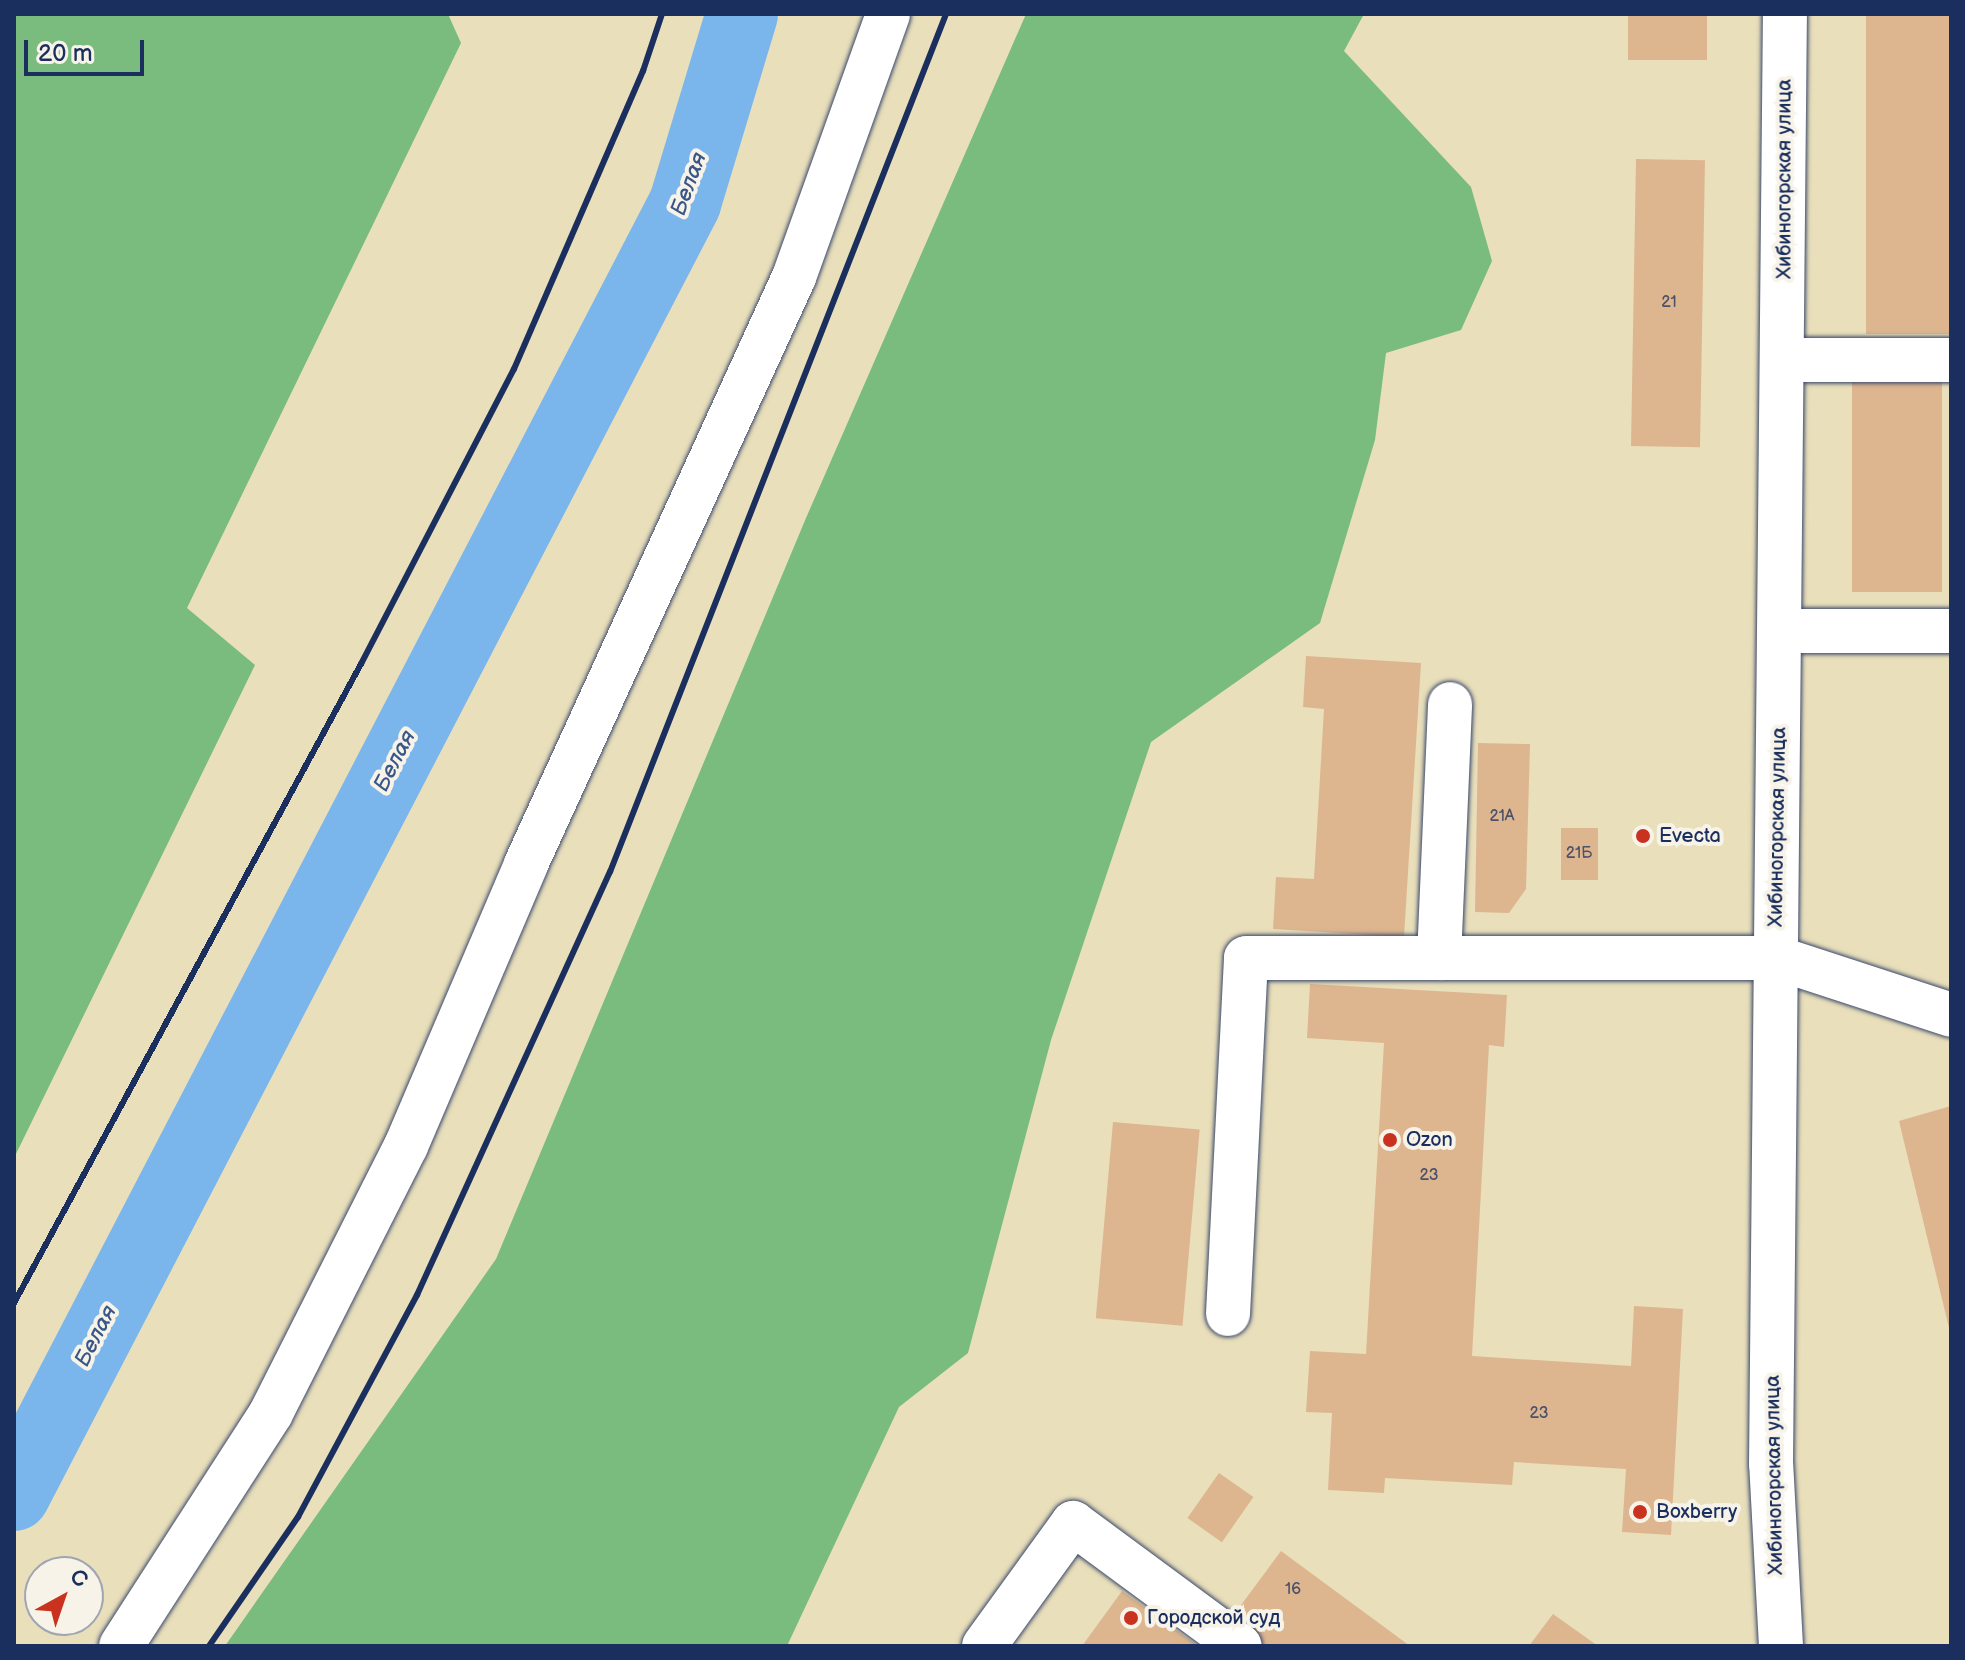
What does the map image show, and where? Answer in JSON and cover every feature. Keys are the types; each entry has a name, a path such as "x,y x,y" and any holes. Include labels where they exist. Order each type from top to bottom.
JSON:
{"street":[{"path":"121,1646 271,1413 406,1146 526,864 794,277 888,14"},
{"name":"Хибиногорская улица","path":"1781,1643 1771,1464 1785,14"},
{"path":"1784,360 1951,360"},
{"path":"1780,631 1951,631"},
{"path":"1439,958 1450,704"},
{"path":"1228,1314 1246,958 1777,958 1951,1015"},
{"path":"984,1646 1073,1523 1240,1646"}],"green space":[{"path":"14,14 448,14 461,43 187,608 255,665 14,1158"},
{"path":"1026,14 1364,14 1344,51 1471,187 1492,261 1461,330 1386,353 1375,440 1320,623 1151,742 1051,1040 968,1353 899,1407 787,1646 225,1646 496,1259 806,518"}],"building":[{"path":"1628,14 1707,14 1707,60 1628,60"},
{"path":"1866,14 1951,14 1951,334 1866,334"},
{"path":"1636,159 1705,160 1700,447 1631,446"},
{"path":"1852,382 1942,382 1942,592 1852,592"},
{"path":"1306,656 1421,663 1404,937 1273,929 1276,877 1314,879 1324,709 1303,707"},
{"path":"1478,743 1530,744 1526,889 1509,913 1475,912"},
{"path":"1561,828 1598,828 1598,880 1561,880"},
{"path":"1310,984 1507,995 1504,1047 1489,1045 1472,1356 1631,1366 1634,1306 1683,1309 1671,1535 1622,1532 1626,1469 1514,1462 1512,1485 1385,1478 1384,1493 1328,1490 1332,1413 1306,1412 1310,1351 1366,1354 1384,1043 1307,1038"},
{"path":"1951,1106 1951,1332 1950,1332 1899,1121"},
{"path":"1113,1122 1200,1130 1182,1326 1096,1318"},
{"path":"1219,1473 1253,1497 1222,1542 1187,1518"},
{"path":"1281,1551 1410,1646 1249,1646 1224,1628"},
{"name":"Городской суд","path":"1122,1591 1198,1646 1082,1646"},
{"path":"1553,1614 1598,1646 1529,1646"}],"waterway":[{"name":"Белая","path":"14,1495 685,203 742,14"}],"railway":[{"path":"14,1303 361,664 514,369 643,71 662,14"},
{"path":"209,1646 298,1517 417,1295 610,872 946,14"}],"place":[{"name":"Evecta","path":"1643,836"},
{"name":"Ozon","path":"1390,1140"},
{"name":"Boxberry","path":"1640,1512"},
{"name":"Городской суд","path":"1131,1618"}]}
